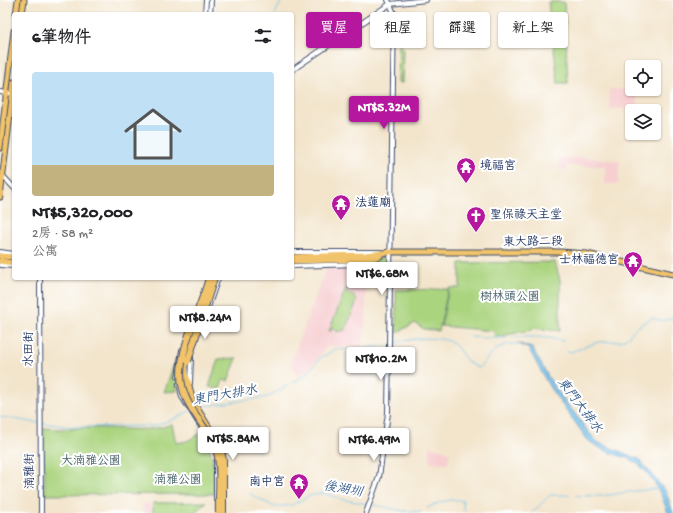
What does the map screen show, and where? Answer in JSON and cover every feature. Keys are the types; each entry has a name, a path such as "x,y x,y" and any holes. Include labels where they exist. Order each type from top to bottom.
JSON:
{"highway":[{"path":"207,280 185,352 181,376 185,397 210,434"},
{"path":"213,280 189,356 187,375 192,401 210,434 218,455 221,513"},
{"path":"196,310 198,323"},
{"path":"207,310 198,323 185,364 184,379 189,399 210,434"},
{"path":"221,513 225,505"},
{"path":"216,506 221,513"}],"main road":[{"path":"16,12 18,0"},
{"path":"22,12 24,0"},
{"path":"0,148 12,46"},
{"path":"0,197 12,102"},
{"name":"東大路二段","path":"294,261 370,259 390,252"},
{"name":"東大路二段","path":"294,256 366,255 390,252 560,252 587,254 673,274"},
{"path":"0,256 12,257"},
{"path":"0,262 12,263"}],"street":[{"path":"206,0 206,12"},
{"path":"210,12 211,0"},
{"path":"294,69 389,2 426,0"},
{"path":"366,513 379,477 385,442 388,410 394,13 389,2"},
{"path":"0,92 12,94"},
{"path":"3,176 12,186"},
{"path":"0,252 12,254"},
{"name":"東大路二段","path":"294,252 390,252"},
{"name":"東大路二段","path":"294,266 359,264 390,252"},
{"path":"0,265 12,266"},
{"name":"水田街","path":"40,280 41,428"},
{"path":"207,280 180,355 178,378 182,397 198,415 223,452 225,505"},
{"path":"216,506 216,458 198,415 191,385 190,365 217,280"},
{"path":"198,415 210,434"},
{"name":"湳雅街","path":"41,428 41,513"}],"shaded area":[{"path":"609,89 625,89 625,96 637,96 638,104 625,104 625,108 610,109"},
{"path":"579,157 620,161 618,184 605,184 605,166 567,166 567,170 559,170 559,159"},
{"path":"326,269 366,271 366,321 362,347 328,346 308,370 298,375 291,362"},
{"path":"430,446 450,452 447,464 430,462"},
{"path":"143,503 151,503 151,513 143,513"}],"green space":[{"path":"548,2 564,2 564,12 549,12"},
{"path":"399,48 403,48 402,83 398,83"},
{"path":"554,48 566,48 568,83 558,83"},
{"path":"387,256 387,263 366,263"},
{"name":"樹林頭公園","path":"555,262 560,280 560,331 532,328 532,330 495,337 494,331 441,326 449,288 460,288 460,263"},
{"path":"352,277 364,281 362,287 350,283"},
{"path":"346,288 348,289 346,294 352,294 357,301 345,330 337,332 333,327 331,331 329,331"},
{"path":"448,289 439,331 424,329 415,323 396,333 396,290"},
{"path":"176,358 175,368 177,391 164,392"},
{"path":"237,358 228,381 223,380 220,389 209,387 218,359"},
{"name":"大湳雅公園","path":"172,424 176,443 187,441 200,434 205,442 212,456 214,469 214,494 45,495 44,428 146,429 164,427"},
{"name":"湳雅公園","path":"206,502 194,513 153,513 153,503"}],"water":[{"path":"517,343 532,348 553,385 590,434 599,443 639,459 666,492 673,513 668,513 658,489 648,474 641,467 635,462 602,449 588,440 550,388 529,349"}],"waterway":[{"path":"276,12 282,0"},
{"path":"567,351 571,352 598,342 621,341 630,335 635,328 652,318 663,321 673,318"},
{"path":"471,337 540,337 563,341"},
{"name":"東門大排水","path":"390,344 423,338 442,339 455,345 471,364 479,368 500,347 518,344"},
{"name":"東門大排水","path":"198,407 268,397 306,375 320,358 336,349 362,350 387,344"},
{"name":"東門大排水","path":"42,423 70,427 155,426 190,411"},
{"name":"東門大排水","path":"0,417 39,423"},
{"path":"532,513 550,495 601,496 659,488"},
{"name":"後湖圳","path":"250,494 275,507 292,505 309,496 323,493 341,499 367,504"},
{"name":"後湖圳","path":"427,508 444,501 458,500 463,501 463,508 468,513"},
{"name":"後湖圳","path":"373,505 404,511 421,512"}],"place":[{"name":"境福宮","path":"466,184"},
{"name":"法蓮廟","path":"341,221"},
{"name":"聖保祿天主堂","path":"476,233"},
{"name":"士林福德宮","path":"633,278"},
{"name":"南中宮","path":"299,500"}]}
